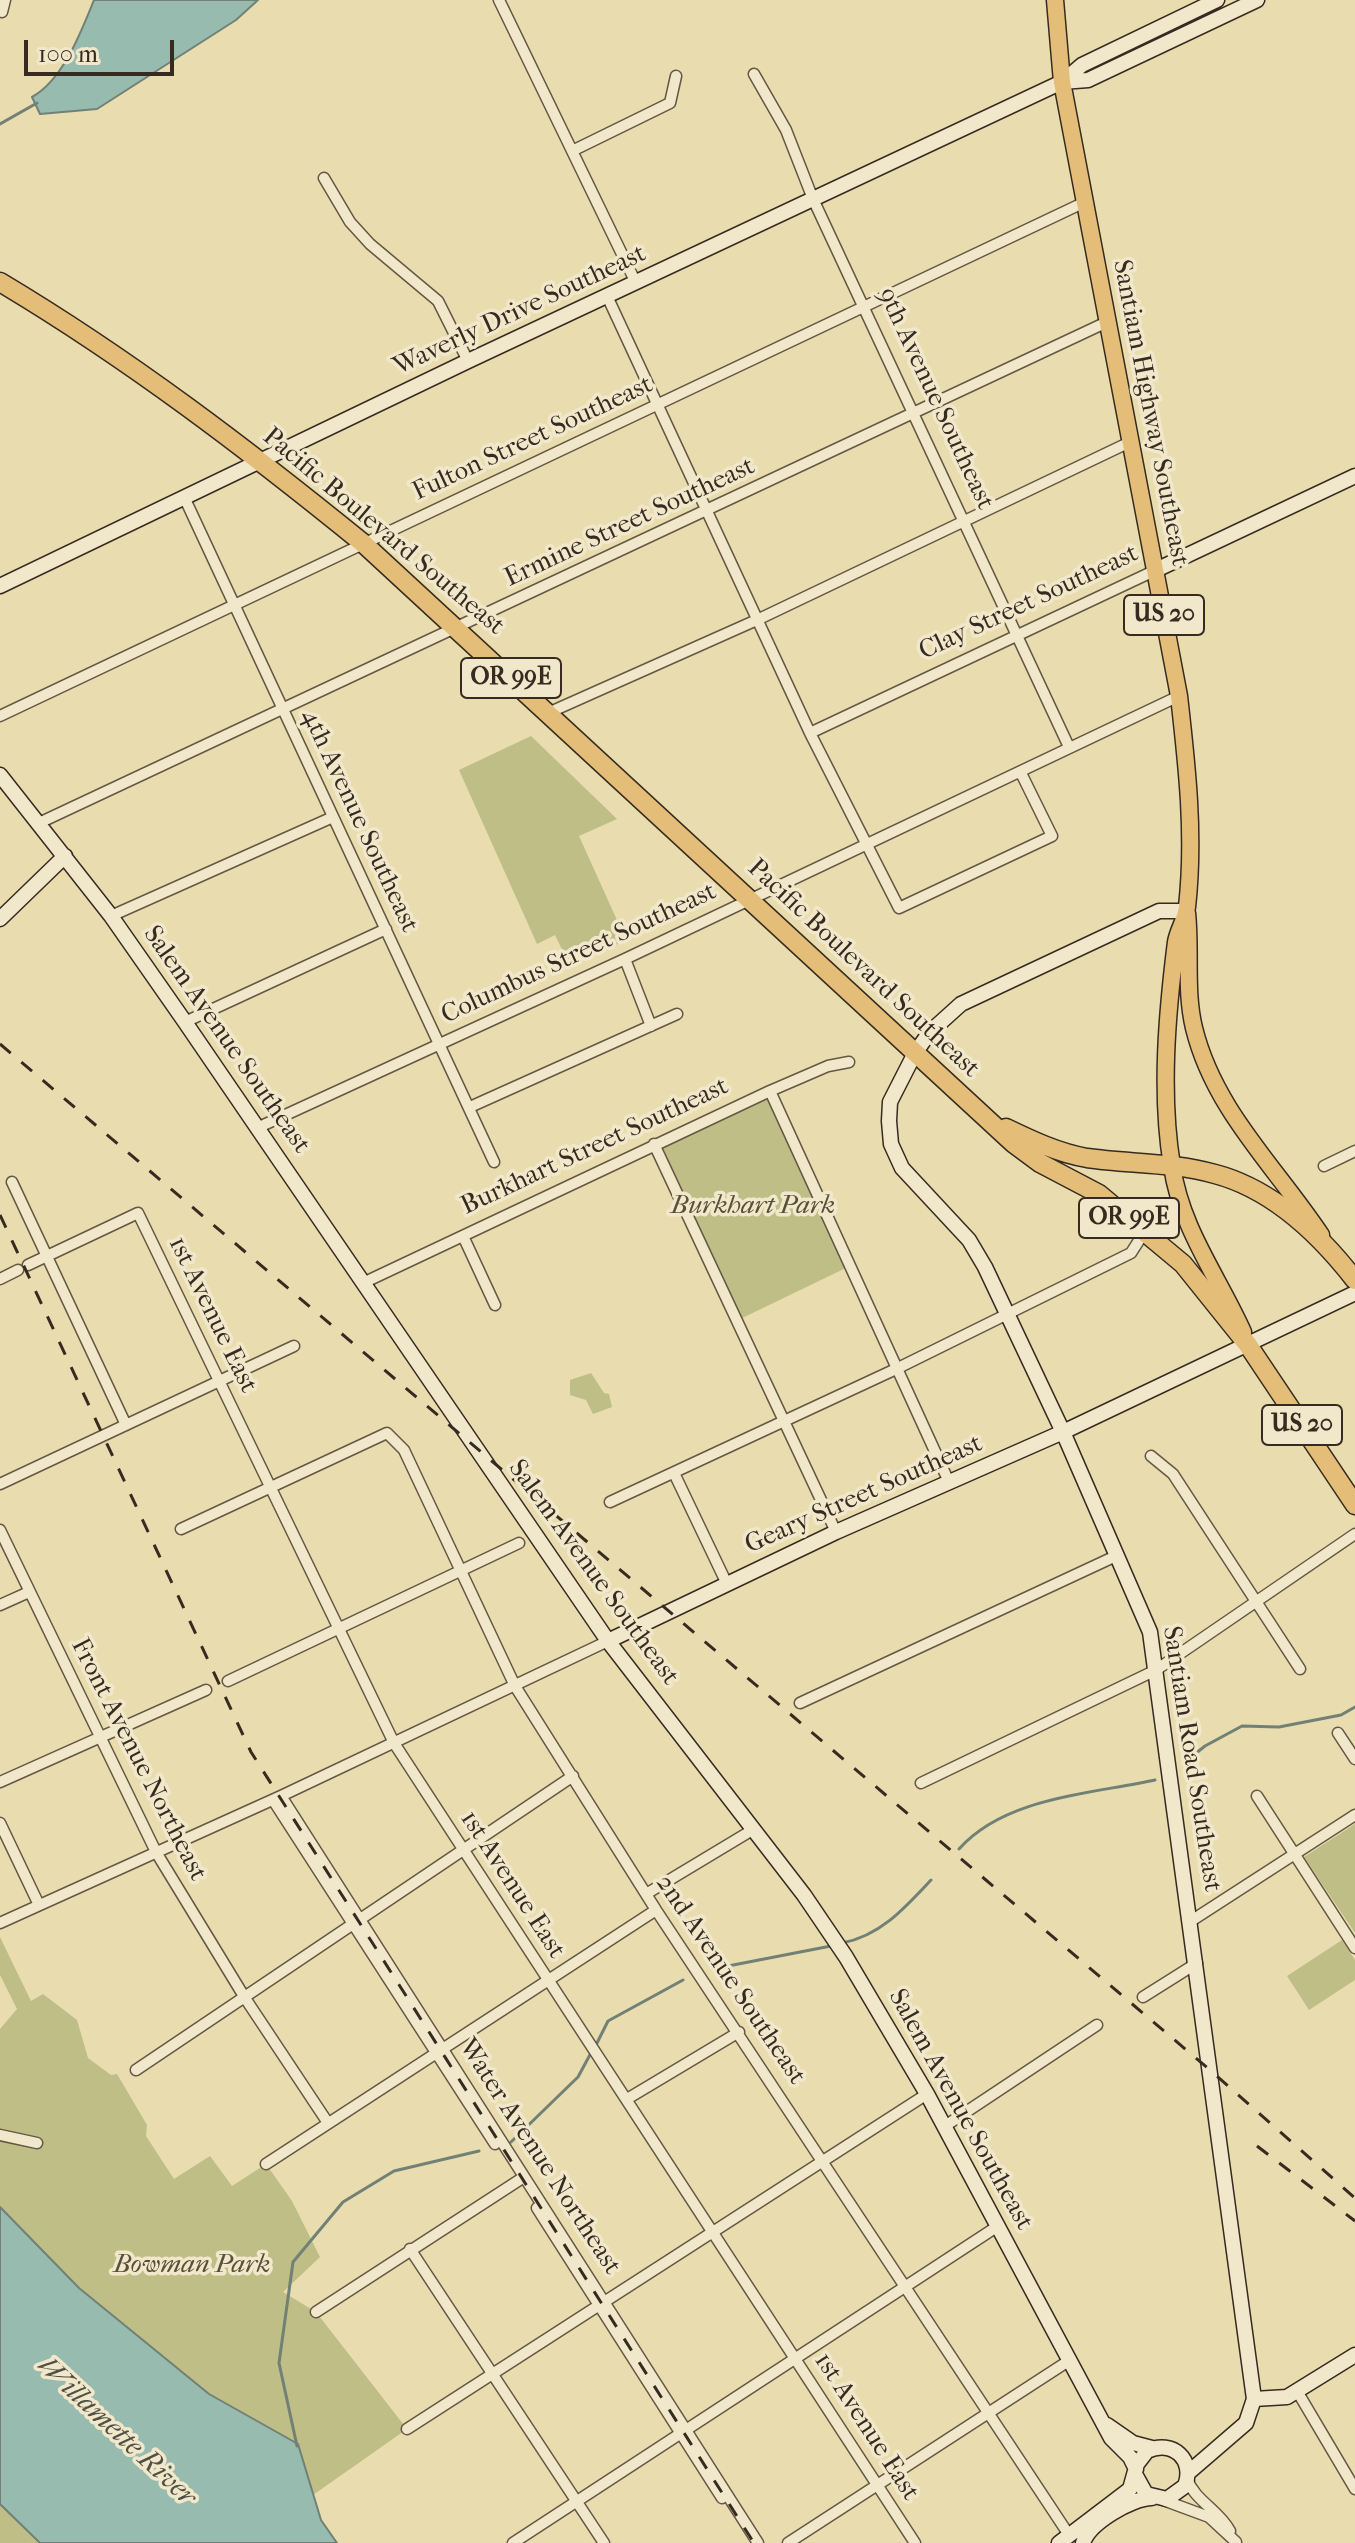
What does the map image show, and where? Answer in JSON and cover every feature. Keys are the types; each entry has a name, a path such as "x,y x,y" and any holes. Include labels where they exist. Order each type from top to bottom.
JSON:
{"highway":[{"name":"Pacific Boulevard Southeast","path":"0,282 89,336 261,460 364,544 459,628 985,1118 1040,1163 1099,1194 1183,1264 1248,1345 1355,1505"},
{"name":"Pacific Boulevard Southeast","path":"985,1118 1038,1143 1084,1157 1216,1174 1247,1186 1280,1206 1332,1252"},
{"name":"US 20","path":"1332,1252 1355,1280"}],"main road":[{"name":"Santiam Highway Southeast","path":"1055,0 1062,82 1156,570 1179,696 1190,783 1187,911 1176,939 1168,1055 1166,1112 1172,1166 1180,1204 1200,1254 1235,1314 1248,1345"},
{"name":"Waverly Drive Southeast","path":"0,586 468,361 1062,82 1082,65 1217,0"},
{"path":"1201,27 1204,18 1240,0"},
{"name":"Waverly Drive Southeast","path":"1062,82 1088,80 1257,0"},
{"name":"Clay Street Southeast","path":"1156,570 1355,476"},
{"name":"Salem Avenue Southeast","path":"0,775 111,916 608,1641 804,1895 846,1957 945,2126 1107,2425 1111,2438 1130,2457 1136,2473"},
{"path":"0,919 65,856"},
{"path":"915,1053 930,1032 961,1004 1159,911 1187,911"},
{"name":"US 20","path":"1187,911 1189,1001 1194,1027 1213,1083 1245,1134 1293,1192 1332,1252"},
{"name":"Santiam Road Southeast","path":"915,1053 890,1102 891,1144 902,1168 969,1240 1007,1312 1063,1432 1150,1632 1254,2399"},
{"name":"Geary Street Southeast","path":"608,1641 836,1532 1063,1432 1355,1293"},
{"path":"1083,2543 1093,2528 1140,2498 1180,2492 1188,2476 1224,2439 1246,2423 1254,2399 1279,2400 1355,2355"},
{"name":"Salem Avenue Southeast","path":"1107,2425 1133,2443 1152,2448"},
{"path":"1064,2539 1125,2494 1136,2473 1139,2459 1152,2448 1164,2446 1191,2452 1224,2439"},
{"path":"1176,2450 1186,2462 1188,2476"},
{"path":"1136,2473 1141,2489 1156,2498"}],"street":[{"path":"2,12 5,0"},
{"path":"499,0 636,283"},
{"name":"9th Avenue Southeast","path":"754,74 786,130 813,199 1069,747"},
{"path":"572,151 670,103 676,76"},
{"path":"324,178 350,222 370,244 438,301 468,361"},
{"name":"Fulton Street Southeast","path":"0,716 1085,202"},
{"path":"607,296 810,733 899,908 1052,836 1021,773"},
{"name":"Ermine Street Southeast","path":"39,823 283,712 1107,322"},
{"path":"548,713 759,619 1130,442"},
{"name":"4th Avenue Southeast","path":"185,499 494,1162"},
{"name":"Clay Street Southeast","path":"810,733 1156,570"},
{"name":"Columbus Street Southeast","path":"257,1128 625,959 748,897 1021,773 1179,696"},
{"path":"111,916 333,817"},
{"path":"185,1022 386,929"},
{"path":"625,959 651,1026"},
{"path":"470,1107 677,1014"},
{"name":"Burkhart Street Southeast","path":"363,1283 770,1091 828,1066 849,1062"},
{"path":"770,1091 949,1482"},
{"path":"654,1144 836,1532"},
{"path":"1324,1166 1355,1151"},
{"path":"12,1182 126,1425"},
{"name":"1st Avenue East","path":"47,1257 138,1213 394,1743 915,2543"},
{"path":"610,1502 896,1369 1131,1253 1145,1231"},
{"path":"463,1236 495,1305"},
{"path":"0,1279 47,1257"},
{"path":"0,1484 294,1346"},
{"name":"2nd Avenue Southeast","path":"271,1490 387,1433 404,1450 515,1686 656,1910 989,2414 1064,2539"},
{"path":"1151,1456 1173,1474 1300,1669"},
{"path":"674,1473 727,1584"},
{"path":"181,1529 271,1490"},
{"name":"Front Avenue Northeast","path":"0,1530 156,1852 245,1998 328,2123"},
{"path":"921,1783 1156,1670 1355,1534"},
{"path":"228,1681 519,1543"},
{"path":"800,1703 1118,1555"},
{"path":"0,1605 29,1592"},
{"name":"Geary Street Southeast","path":"0,1923 277,1798 608,1641"},
{"path":"0,1782 206,1690"},
{"path":"1338,1733 1355,1759"},
{"path":"136,2070 573,1776"},
{"path":"1257,1796 1355,1948"},
{"name":"Water Avenue Northeast","path":"277,1798 604,2304 750,2543"},
{"path":"1191,1921 1355,1815"},
{"path":"0,1823 39,1905"},
{"path":"646,1894 754,1829"},
{"path":"266,2164 656,1910"},
{"path":"1143,1997 1197,1963"},
{"path":"945,2126 1097,2025"},
{"path":"627,2099 739,2032"},
{"path":"407,2429 927,2094"},
{"path":"0,2135 37,2143"},
{"path":"316,2312 521,2179"},
{"path":"513,2543 998,2226"},
{"path":"410,2249 604,2543"},
{"path":"788,2543 1070,2360"},
{"path":"1297,2391 1355,2489"},
{"name":"Water Avenue Northeast","path":"683,2431 758,2543"},
{"path":"1188,2476 1192,2491 1224,2519 1237,2542"},
{"path":"1156,2498 1209,2517 1237,2542"}],"green space":[{"path":"531,736 617,819 579,836 626,940 570,966 555,935 537,944 459,770"},
{"name":"Burkhart Park","path":"770,1091 850,1266 736,1321 654,1144"},
{"path":"591,1373 604,1393 609,1394 612,1407 593,1414 586,1400 570,1395 570,1380"},
{"path":"1355,1824 1355,1933 1304,1857"},
{"name":"Bowman Park","path":"0,1937 31,2001 43,1994 77,2020 88,2058 111,2075 117,2074 147,2125 146,2136 174,2179 210,2156 232,2186 266,2164 292,2201 320,2257 283,2292 316,2312 407,2429 313,2495 298,2444 209,2394 79,2288 0,2207 0,2029 17,2009 0,1975"},
{"path":"1342,1940 1355,1960 1355,1980 1309,2010 1287,1976"},
{"path":"0,2504 40,2543 0,2543"}],"water":[{"path":"94,0 258,0 236,20 97,109 40,114 32,97 62,67"},
{"name":"Willamette River","path":"0,2207 79,2288 209,2394 298,2444 321,2520 337,2543 40,2543 0,2504"}],"waterway":[{"path":"0,124 37,103"},
{"path":"1190,1758 1242,1726 1279,1727 1341,1715 1355,1707"},
{"path":"959,1849 1000,1818 1024,1808 1077,1794 1155,1780"},
{"path":"842,1943 880,1927 931,1880"},
{"path":"728,1966 831,1946"},
{"path":"596,2045 608,2021 683,1980"},
{"path":"511,2142 578,2077 592,2051"},
{"path":"297,2446 279,2363 293,2262 343,2202 394,2171 479,2151"}],"railway":[{"path":"0,1044 1210,2070 1355,2198"},
{"path":"0,1215 251,1752 754,2543"},
{"path":"1257,2146 1355,2221"}]}
